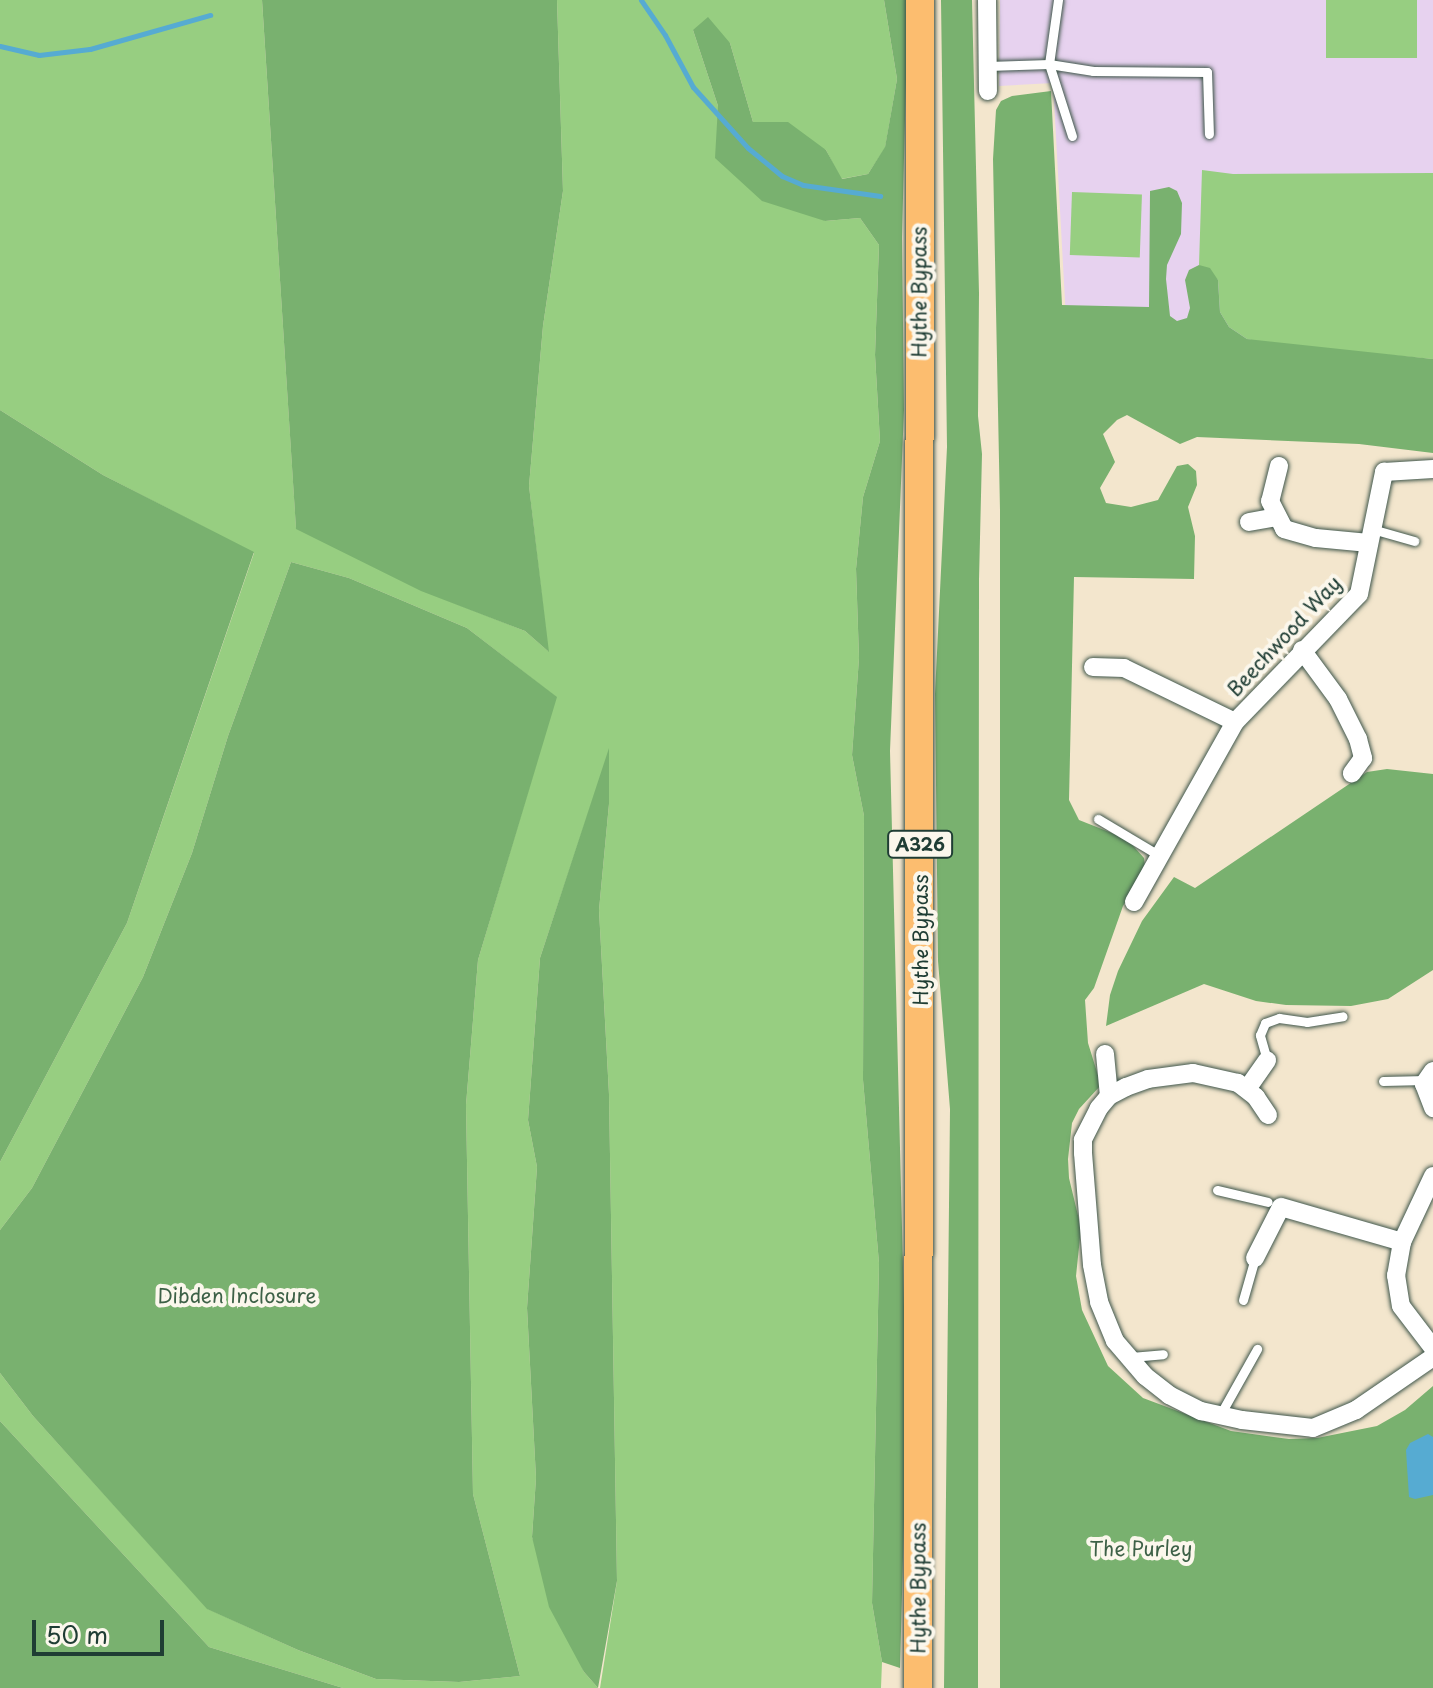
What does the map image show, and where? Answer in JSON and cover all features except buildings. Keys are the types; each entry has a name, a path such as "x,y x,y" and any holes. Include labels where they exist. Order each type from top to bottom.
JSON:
{"main road":[{"name":"Hythe Bypass","path":"918,1688 920,0"}],"street":[{"path":"987,0 988,91"},
{"path":"1279,466 1270,501 1284,529 1316,538 1371,536"},
{"name":"Beechwood Way","path":"1134,902 1235,722 1359,594 1384,472 1433,469"},
{"path":"1249,522 1278,517"},
{"path":"1302,650 1338,699 1358,739 1363,758 1352,773"},
{"path":"1093,667 1124,668 1235,722"},
{"path":"1105,1054 1109,1096"},
{"path":"1247,1089 1267,1060"},
{"path":"1268,1115 1247,1089 1230,1079 1193,1073 1148,1079 1109,1096 1090,1123 1083,1153 1092,1265 1099,1302 1115,1341 1128,1358 1169,1395 1201,1411 1313,1428 1356,1410 1433,1357"},
{"path":"1430,1075 1425,1094 1433,1108"},
{"path":"1433,1176 1402,1242 1396,1275 1401,1306 1433,1348"},
{"path":"1255,1258 1275,1204 1402,1242"}],"lane":[{"path":"1058,0 1049,64 1072,136"},
{"path":"988,66 1049,64 1093,71 1207,72 1209,134"},
{"path":"1371,536 1414,541"},
{"path":"1098,819 1160,856"},
{"path":"1267,1060 1260,1035 1265,1023 1279,1018 1307,1022 1343,1016"},
{"path":"1383,1081 1430,1075"},
{"path":"1217,1190 1275,1204"},
{"path":"1243,1300 1255,1258"},
{"path":"1220,1415 1257,1349"},
{"path":"1128,1358 1163,1354"}],"shaded area":[{"path":"1000,0 1433,0 1433,356 1067,337 1053,83 999,86"}],"green space":[{"path":"0,0 262,0 296,528 421,590 525,631 548,651 529,486 543,326 563,191 557,0 884,0 897,79 885,148 868,174 841,179 826,150 753,122 730,43 693,30 718,106 825,221 860,218 879,245 875,355 880,441 863,497 856,569 859,658 852,755 864,816 863,1080 879,1263 872,1603 882,1662 881,1688 600,1688 617,1581 609,1094 599,910 609,804 609,751 540,958 528,1120 537,1167 527,1308 536,1478 532,1537 584,1672 598,1688 343,1688 209,1647 0,1421 0,1373 33,1416 208,1609 298,1650 376,1679 459,1682 520,1676 473,1494 466,1105 478,960 556,697 467,628 349,578 291,562 228,736 192,853 143,977 32,1188 0,1230 0,1162 127,923 254,553 103,475 0,410"},
{"path":"262,0 557,0 563,191 543,326 529,486 549,652 525,631 421,591 296,529"},
{"path":"884,0 908,0 902,237 904,410 890,751 904,1307 900,1668 882,1662 872,1603 879,1263 863,1080 864,816 852,755 859,658 856,569 863,497 880,441 875,355 879,245 860,218 825,221 762,201 715,158 718,106 693,30 708,17 730,43 753,122 788,122 826,150 842,179 868,174 885,147 897,79"},
{"path":"941,0 972,0 979,293 978,416 982,454 979,580 978,1688 944,1688 950,1109 938,961 935,694 947,447"},
{"path":"1326,0 1417,0 1417,58 1326,58"},
{"name":"The Purley","path":"1051,91 1062,305 1149,307 1150,191 1169,187 1177,191 1182,203 1181,234 1167,265 1166,279 1170,316 1177,321 1187,318 1190,308 1185,280 1189,270 1199,265 1210,268 1218,280 1220,312 1229,327 1247,339 1433,359 1433,453 1359,444 1197,437 1180,444 1127,415 1103,434 1115,462 1100,488 1106,503 1131,507 1158,500 1177,466 1188,464 1196,471 1197,485 1188,507 1195,536 1194,579 1074,577 1069,800 1079,820 1127,839 1144,858 1145,867 1123,906 1094,988 1085,1000 1088,1043 1101,1085 1079,1109 1072,1123 1068,1159 1069,1178 1081,1228 1076,1276 1082,1310 1108,1366 1143,1398 1231,1431 1289,1439 1317,1438 1377,1426 1405,1410 1433,1386 1433,1688 1000,1688 1000,510 993,159 996,110 1001,101 1012,96"},
{"path":"1202,170 1233,174 1433,173 1433,359 1269,344 1247,339 1229,327 1220,312 1218,280 1199,265"},
{"path":"1072,192 1142,194 1140,257 1070,255"},
{"path":"0,410 103,475 254,552 127,923 0,1162"},
{"name":"Dibden Inclosure","path":"291,562 349,578 467,628 557,697 478,960 466,1105 473,1494 520,1676 459,1682 376,1679 298,1650 207,1609 33,1416 0,1373 0,1230 32,1188 143,977 192,853 228,736"},
{"path":"609,748 609,804 599,910 609,1094 617,1581 598,1688 584,1672 549,1607 532,1537 536,1478 527,1308 537,1167 528,1120 540,958"},
{"path":"1387,769 1433,774 1433,970 1388,999 1351,1006 1286,1005 1256,1001 1204,984 1106,1026 1110,995 1118,971 1142,921 1174,877 1195,888 1367,772"},
{"path":"0,1421 209,1647 343,1688 0,1688"}],"water":[{"path":"1428,1434 1433,1437 1433,1495 1415,1499 1409,1497 1406,1450 1410,1443"}],"waterway":[{"path":"641,0 665,35 693,87 748,148 782,176 803,185 880,196"},
{"path":"0,46 39,55 90,49 210,15"}]}
